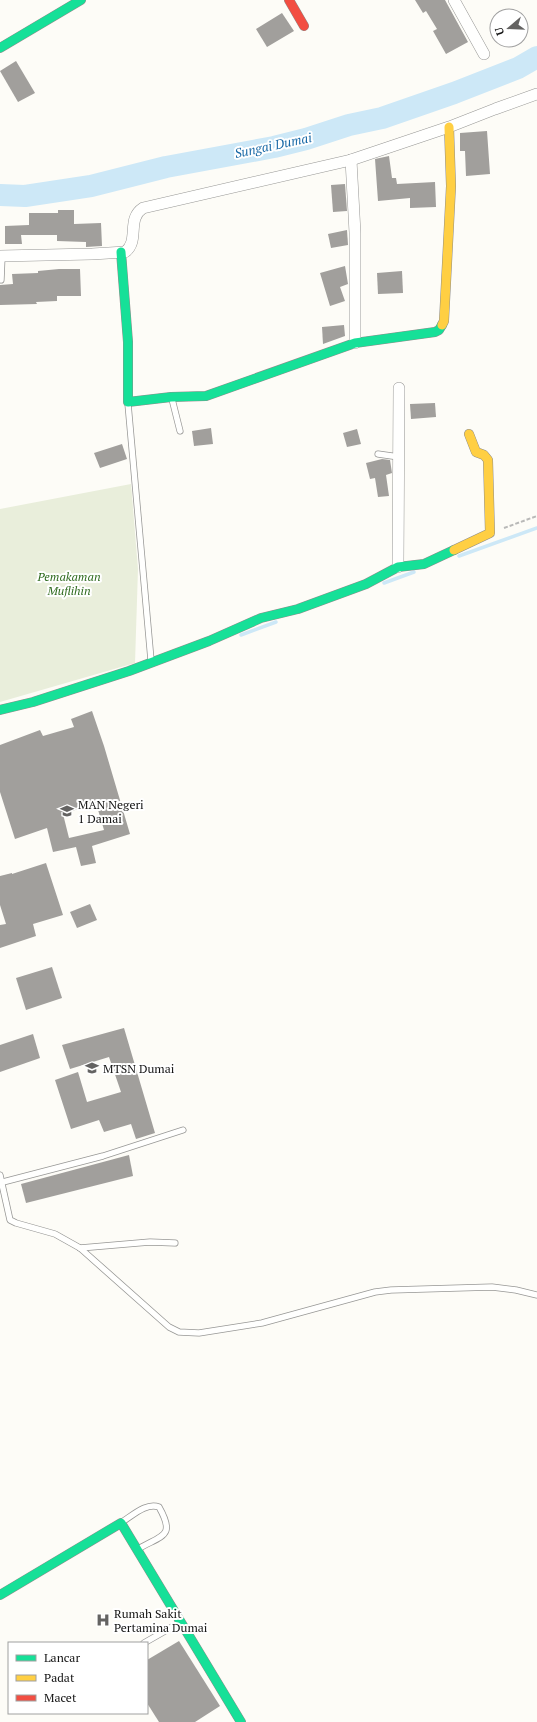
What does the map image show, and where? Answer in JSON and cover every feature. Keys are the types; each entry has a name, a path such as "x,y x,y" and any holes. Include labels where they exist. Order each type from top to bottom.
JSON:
{"street":[{"path":"0,48 81,0"},
{"path":"289,0 304,26"},
{"path":"454,0 484,54"},
{"path":"1,256 121,252 130,248 135,216 143,208 351,160 449,127 495,108 537,94"},
{"path":"121,252 128,342 128,402 171,397 206,396 355,343 434,332 442,327 451,186 449,127"},
{"path":"351,160 355,233 355,343"},
{"path":"398,567 399,388"},
{"path":"0,710 33,702 151,663 209,641 261,618 298,609 366,584 398,567 424,564 490,533 488,460 484,454 476,452 469,434"},
{"path":"0,1595 121,1523 241,1722"}],"lane":[{"path":"1,256 1,280"},
{"path":"171,397 180,431"},
{"path":"128,402 151,663"},
{"path":"378,454 399,457"},
{"path":"3,1182 103,1156 183,1130"},
{"path":"0,1175 3,1182 8,1217 11,1221 54,1234 80,1248 169,1328 184,1333 199,1333 262,1323 375,1292 391,1290 492,1287 516,1290 537,1295"},
{"path":"80,1248 150,1242 176,1244"},
{"path":"121,1523 144,1508 154,1505 159,1507 167,1520 168,1527 166,1533 138,1549"},
{"path":"146,1642 181,1622"}],"path":[{"path":"490,533 537,516"}],"green space":[{"name":"Pemakaman Muflihin","path":"131,484 138,569 135,663 0,702 0,509"}],"building":[{"path":"415,0 445,0 468,42 446,54 433,31 437,29 426,11 423,13"},
{"path":"282,13 294,31 267,47 256,29"},
{"path":"16,61 35,93 18,102 0,71"},
{"path":"487,131 490,174 466,176 465,151 460,151 460,133"},
{"path":"389,156 392,178 396,178 397,184 435,182 436,207 410,208 410,198 378,201 375,159"},
{"path":"345,184 347,211 333,212 331,185"},
{"path":"58,210 74,210 74,224 101,223 102,246 86,247 86,242 57,241 57,235 21,235 22,244 5,244 5,226 29,225 29,213 58,213"},
{"path":"347,230 348,245 331,248 328,234"},
{"path":"345,266 348,284 340,287 345,301 330,306 320,273"},
{"path":"80,269 81,296 57,296 57,301 36,302 37,304 0,305 0,285 13,284 12,274 38,273 38,271"},
{"path":"402,271 403,293 378,294 377,273"},
{"path":"344,325 345,336 323,344 322,327"},
{"path":"435,403 436,417 411,419 410,404"},
{"path":"211,428 213,444 194,446 192,431"},
{"path":"357,429 361,444 347,447 343,433"},
{"path":"122,444 127,459 100,468 94,453"},
{"path":"382,459 390,460 392,473 386,475 389,496 378,497 375,478 370,479 366,463"},
{"path":"92,711 130,834 92,846 96,863 81,866 76,847 53,852 47,828 15,839 0,792 0,745 40,730 43,736 74,727 71,719","holes":["96,803 104,830 69,838 63,814"]},
{"path":"46,863 63,915 33,924 36,936 0,948 0,925 6,924 0,905 0,876 12,874"},
{"path":"90,904 97,920 77,928 70,912"},
{"path":"52,967 62,998 26,1010 16,978"},
{"path":"124,1028 155,1133 136,1139 131,1124 104,1132 99,1120 71,1129 55,1080 78,1072 87,1102 121,1092 109,1057 70,1069 62,1045"},
{"path":"33,1034 40,1058 0,1072 0,1045"},
{"path":"129,1155 133,1176 26,1203 21,1184"},
{"path":"179,1641 220,1706 195,1722 159,1722 148,1705 148,1659"}],"waterway":[{"name":"Sungai Dumai","path":"0,195 25,196 91,186 166,167 274,147 306,139 349,125 382,118 454,93 518,68 537,57"},
{"path":"459,556 537,528"},
{"path":"384,583 414,572"},
{"path":"241,635 276,622"}],"traffic: fast":[{"path":"0,48 81,0"},
{"path":"121,252 128,342 128,402 171,397 206,396 355,343 435,332 439,330 442,325"},
{"path":"0,710 33,702 129,671 209,641 261,618 298,609 366,584 398,567 424,564 454,550"},
{"path":"0,1595 121,1523 241,1722"}],"traffic: slow":[{"path":"442,325 444,321 451,186 449,127"},
{"path":"454,550 490,533 488,460 484,455 476,452 469,434"}],"traffic: jam":[{"path":"289,0 304,26"}],"place":[{"name":"MAN Negeri 1 Damai","path":"67,811"},
{"name":"MTSN Dumai","path":"92,1068"},
{"name":"Rumah Sakit Pertamina Dumai","path":"103,1620"}]}
